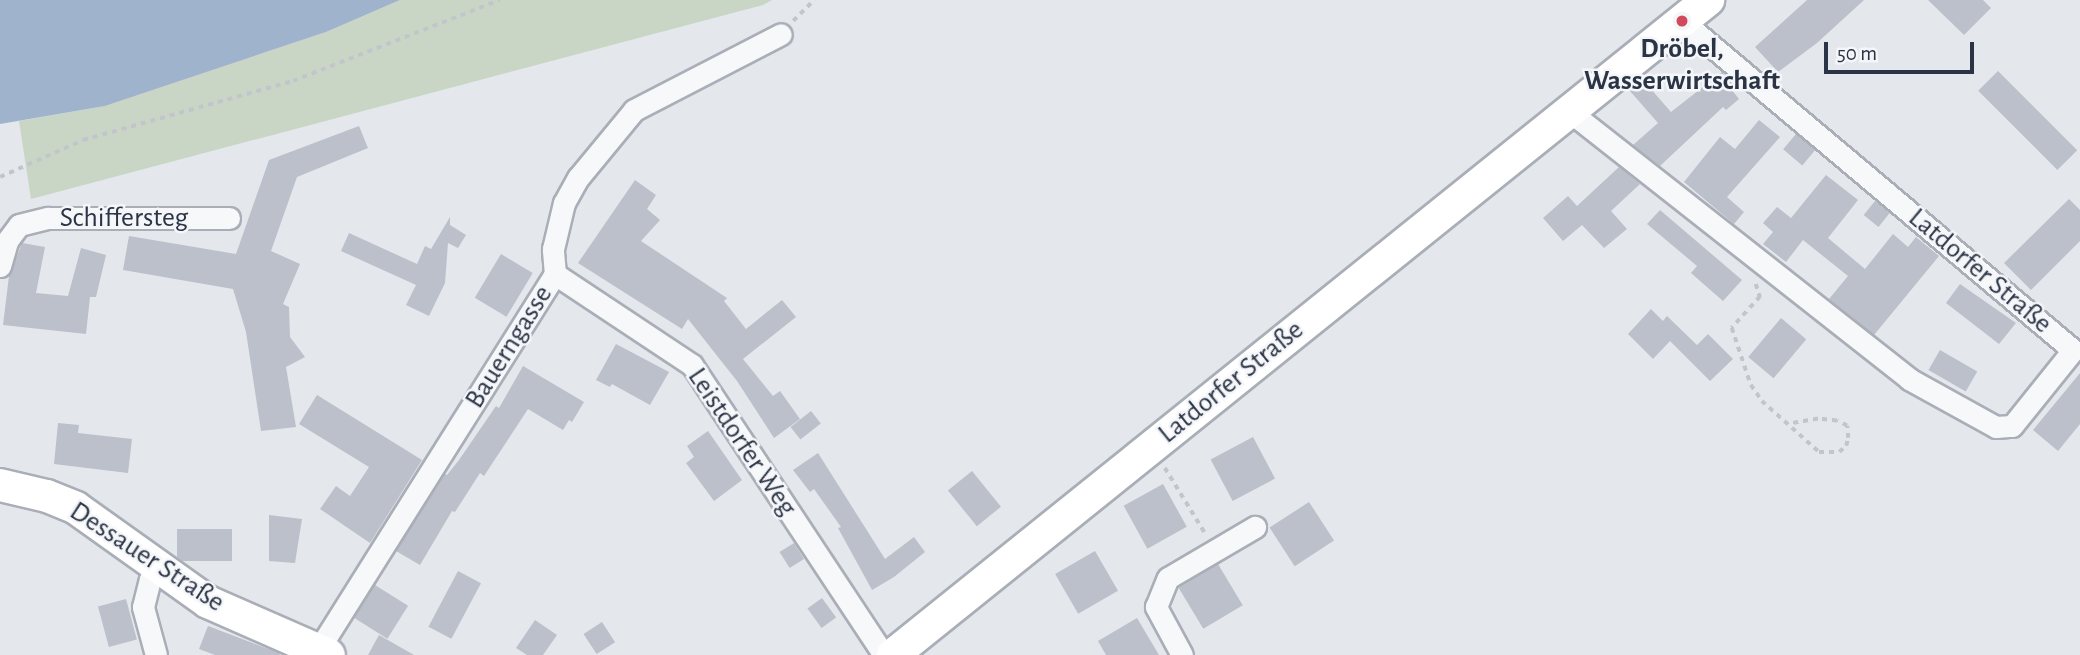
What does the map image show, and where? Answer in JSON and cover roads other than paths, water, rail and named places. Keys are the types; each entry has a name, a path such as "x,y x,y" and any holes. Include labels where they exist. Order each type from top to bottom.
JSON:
{"main road":[{"name":"Latdorfer Straße","path":"893,655 1699,8"},
{"name":"Dessauer Straße","path":"0,485 47,496 76,508 208,603 321,653"}],"street":[{"name":"Latdorfer Straße","path":"1569,111 1909,379 1996,427 2012,426 2073,350 1699,8"},
{"name":"Bauerngasse","path":"321,653 555,274 553,249 564,203 578,178 634,110 781,34"},
{"name":"Schiffersteg","path":"0,266 7,241 19,226 48,218 229,218"},
{"name":"Leistdorfer Weg","path":"555,274 692,365 884,655"},
{"path":"1182,655 1156,607 1168,578 1255,527"},
{"path":"156,655 143,607 150,579 158,569"}],"water":[{"path":"0,0 400,0 326,32 105,106 0,124"}],"place":[{"name":"Dröbel, Wasserwirtschaft","path":"1682,21"}]}
